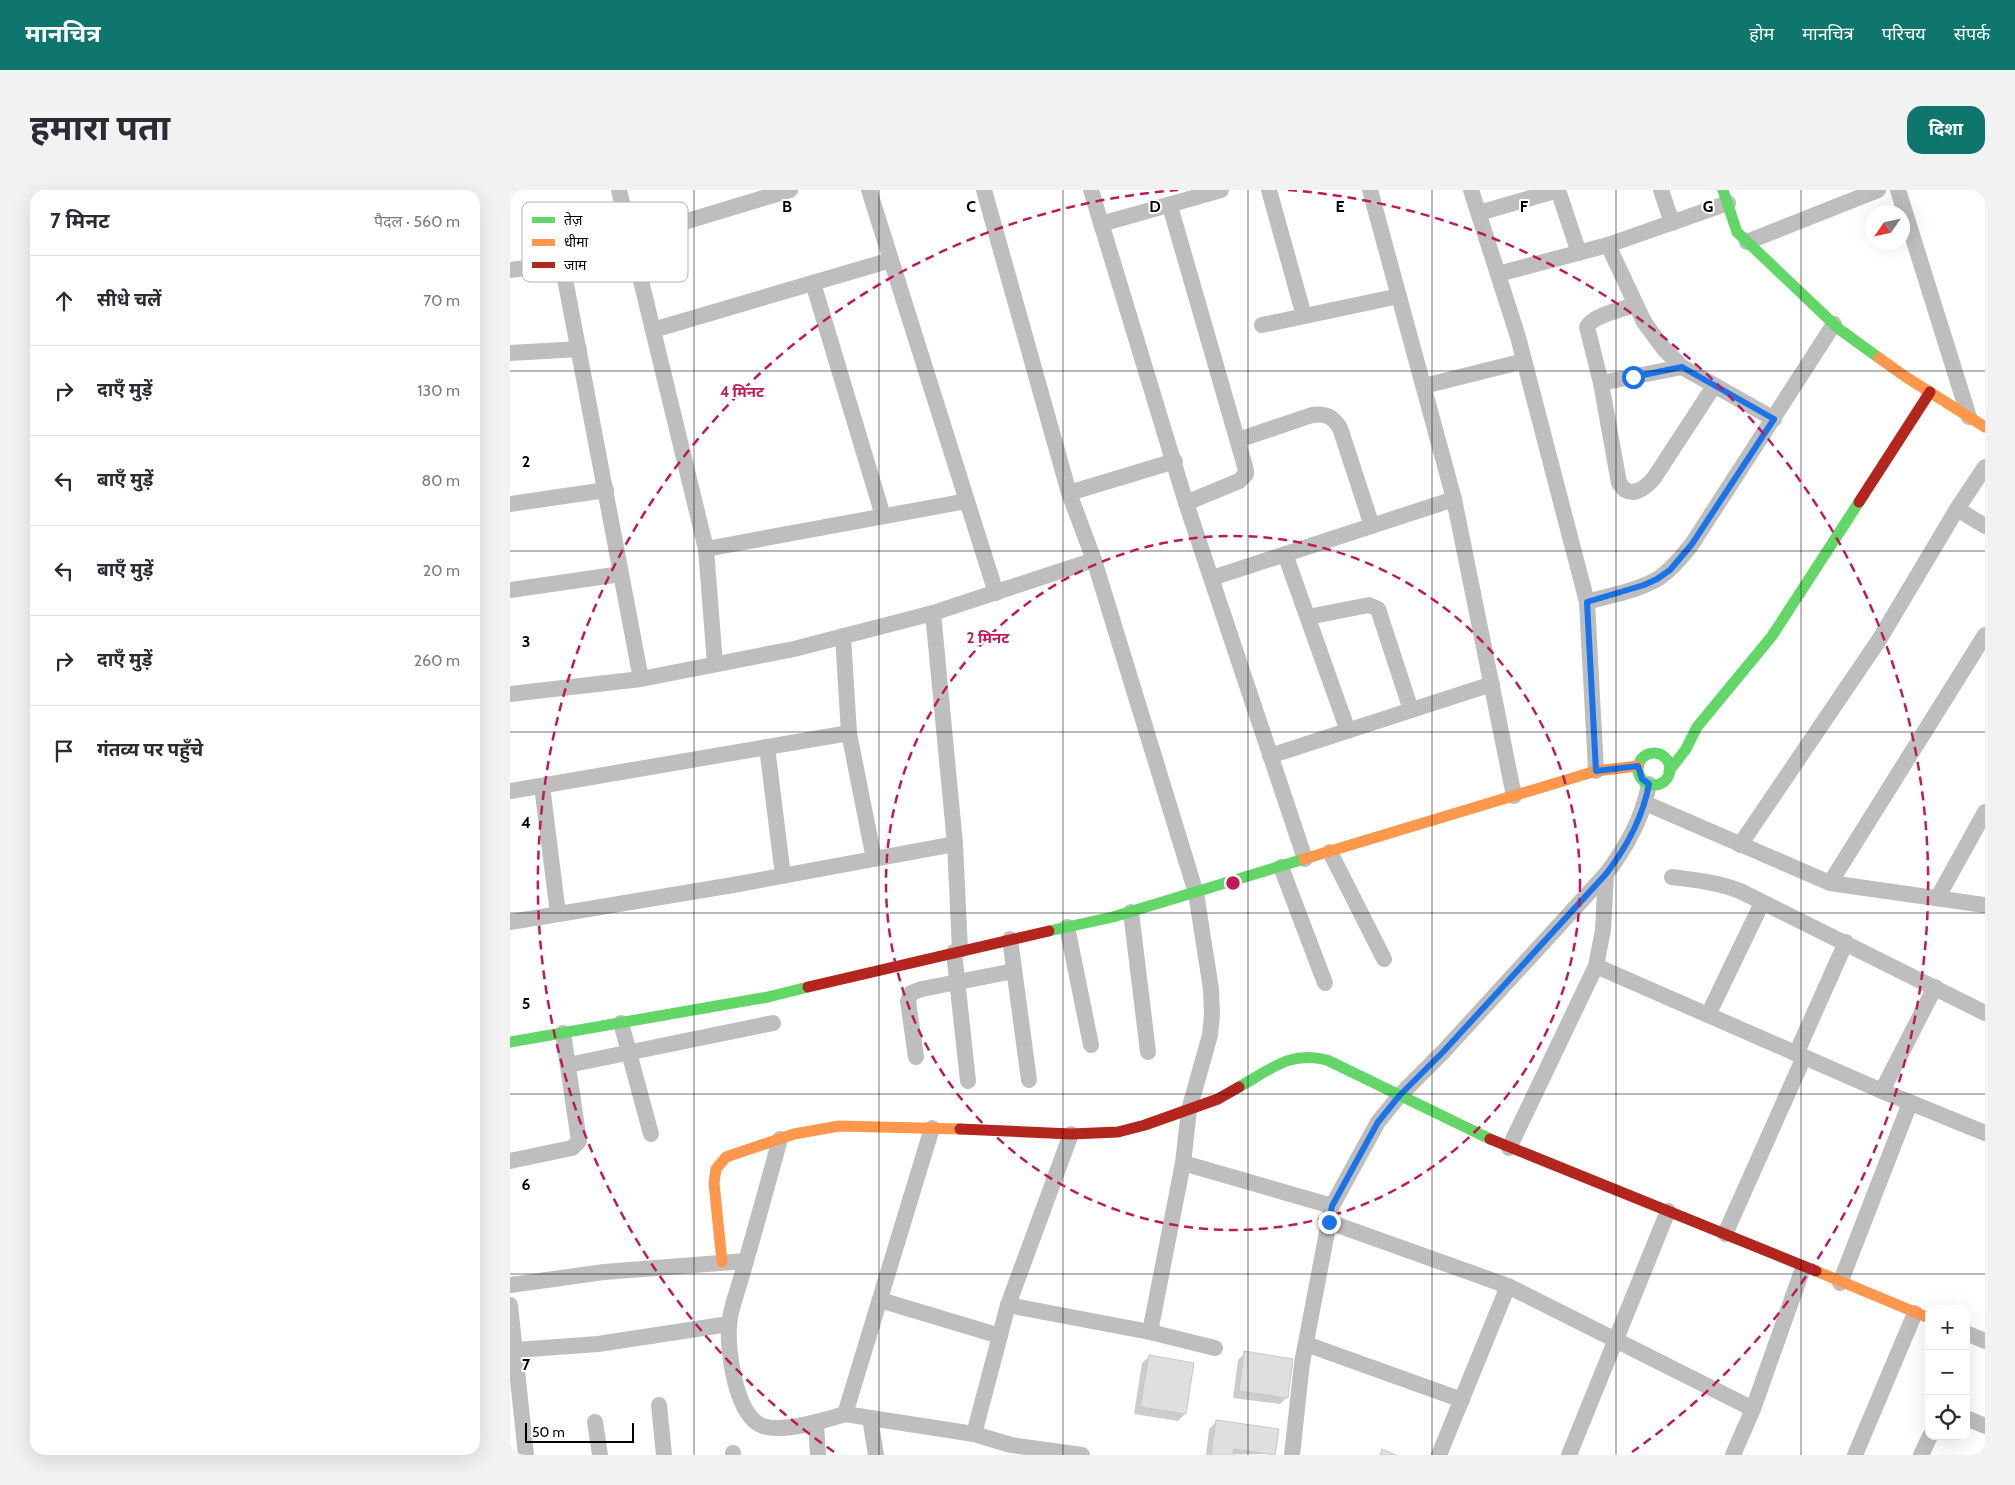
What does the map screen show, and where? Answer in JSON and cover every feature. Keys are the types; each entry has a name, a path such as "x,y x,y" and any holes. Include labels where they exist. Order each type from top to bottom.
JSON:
{"street":[{"path":"688,221 790,190"},
{"path":"868,190 996,593"},
{"path":"984,190 1069,493 1094,560 1196,893 1211,989 1212,1015 1210,1035 1189,1110 1183,1163 1150,1332"},
{"path":"1091,190 1175,461 1186,503 1305,860"},
{"path":"1101,224 1221,190"},
{"path":"1269,190 1304,316"},
{"path":"1370,190 1454,499 1514,796"},
{"path":"1471,190 1524,361 1587,602 1596,771"},
{"path":"1479,213 1558,190 1578,253"},
{"path":"1661,190 1672,223"},
{"path":"1898,190 1969,417"},
{"path":"1747,242 1873,191"},
{"path":"1498,274 1608,246 1672,223 1726,196 1737,232 1834,324 1906,377 1985,427"},
{"path":"1170,206 1246,470 1244,478 1186,503"},
{"path":"1608,246 1653,335 1682,367 1774,419"},
{"path":"653,330 891,260"},
{"path":"566,282 641,679"},
{"path":"642,282 706,549 715,664"},
{"path":"813,283 883,516"},
{"path":"1262,325 1399,296"},
{"path":"1636,304 1597,318 1586,326 1601,383 1619,483 1624,490 1628,492 1642,489 1654,478 1714,386"},
{"path":"1587,602 1644,585 1670,570 1692,544 1834,324"},
{"path":"510,353 579,349"},
{"path":"1424,386 1524,361"},
{"path":"1601,383 1682,367"},
{"path":"1668,743 1643,757 1638,766 1642,779 1649,784 1662,782 1668,776 1669,771 1686,749 1697,727 1772,636 1930,392"},
{"path":"1238,440 1312,415 1322,414 1329,416 1335,420 1340,428 1372,526"},
{"path":"1069,493 1175,461"},
{"path":"1740,845 1878,640 1957,509 1985,467"},
{"path":"510,504 606,490"},
{"path":"1212,578 1454,499"},
{"path":"706,549 967,501"},
{"path":"1957,509 1985,526"},
{"path":"1285,554 1348,731"},
{"path":"510,694 641,679 794,649 933,613 1094,560"},
{"path":"510,590 622,574"},
{"path":"1308,617 1369,605 1378,609 1411,710"},
{"path":"933,613 955,844 957,982 968,1081"},
{"path":"1830,883 1979,660 1985,635"},
{"path":"843,636 849,733 874,860"},
{"path":"1270,756 1492,684"},
{"path":"1682,734 1697,727"},
{"path":"510,791 849,733"},
{"path":"767,747 784,876"},
{"path":"1653,753 1659,754 1666,760 1669,771"},
{"path":"510,1042 768,997 957,951 1131,912 1596,771 1638,766"},
{"path":"1292,1455 1306,1344 1331,1214 1378,1122 1400,1095 1443,1052 1606,874 1622,853 1645,803 1649,784"},
{"path":"542,786 558,914"},
{"path":"1645,803 1830,883 1985,905"},
{"path":"1938,897 1985,812"},
{"path":"510,922 784,876 955,844"},
{"path":"1330,852 1384,959"},
{"path":"1281,867 1325,983"},
{"path":"1509,1148 1596,966 1602,930 1606,874"},
{"path":"1672,877 1728,886 1846,942 1985,1012"},
{"path":"1708,1015 1762,903"},
{"path":"1131,912 1148,1052"},
{"path":"1067,927 1091,1045"},
{"path":"1010,940 1029,1080"},
{"path":"1725,1234 1846,942"},
{"path":"1596,966 1882,1091 1984,1131"},
{"path":"916,1057 909,996 915,991 1014,972"},
{"path":"1882,1091 1935,987"},
{"path":"621,1023 651,1134"},
{"path":"568,1065 774,1023"},
{"path":"510,1161 572,1148 578,1144 580,1135 563,1033"},
{"path":"722,1262 714,1183 716,1169 726,1157 794,1134 839,1126 1071,1134 1118,1132 1145,1125 1218,1099 1290,1059 1311,1055 1327,1060 1509,1148 1725,1234 1922,1316 1855,1455"},
{"path":"1840,1283 1910,1102"},
{"path":"845,1414 932,1128"},
{"path":"974,1434 1008,1305 1071,1134"},
{"path":"780,1139 729,1324 732,1363 741,1399 756,1423 764,1427 775,1428 816,1423 845,1414 974,1434 1010,1450 1082,1455"},
{"path":"1183,1163 1331,1214 1508,1286 1753,1409"},
{"path":"1569,1455 1668,1211"},
{"path":"510,1285 604,1272 746,1260"},
{"path":"1733,1455 1753,1409 1803,1268"},
{"path":"1439,1455 1508,1286"},
{"path":"880,1300 1000,1336"},
{"path":"510,1305 517,1429 526,1455"},
{"path":"1008,1305 1150,1332 1215,1348"},
{"path":"514,1358 729,1324"},
{"path":"1970,1335 1985,1341"},
{"path":"1306,1344 1462,1400"},
{"path":"659,1405 664,1455"},
{"path":"870,1418 876,1455"},
{"path":"1970,1420 1985,1426"},
{"path":"595,1422 600,1455"},
{"path":"816,1423 818,1455"},
{"path":"1921,1455 1928,1440"}],"building":[{"path":"1244,1351 1293,1359 1288,1398 1239,1391"},
{"path":"1149,1355 1194,1363 1186,1414 1140,1407"},
{"path":"1216,1420 1279,1429 1275,1455 1234,1449 1233,1455 1211,1455"},
{"path":"1382,1449 1396,1455 1380,1455"}],"traffic: fast":[{"path":"1723,190 1737,232 1839,329 1879,358"},
{"path":"1669,771 1686,749 1697,727 1772,636 1859,502"},
{"path":"1654,753 1665,758 1670,769 1665,780 1654,785 1643,780 1638,769 1643,758 1654,753"},
{"path":"1049,931 1113,917 1304,859"},
{"path":"510,1042 768,997 808,987"},
{"path":"1239,1087 1281,1063 1302,1058 1327,1060 1490,1139"}],"traffic: slow":[{"path":"1879,358 1985,427"},
{"path":"1304,859 1596,771 1638,766"},
{"path":"722,1262 714,1183 716,1169 726,1157 794,1134 839,1126 960,1129"},
{"path":"1816,1271 1925,1316"}],"traffic: jam":[{"path":"1859,502 1930,392"},
{"path":"808,987 1049,931"},
{"path":"960,1129 1071,1134 1118,1132 1145,1125 1218,1099 1239,1087"},
{"path":"1490,1139 1816,1271"}],"route":[{"path":"1329,1222 1332,1206 1378,1122 1400,1095 1443,1052 1606,874 1622,853 1645,803 1649,784 1639,775 1638,766 1596,771 1587,602 1644,585 1670,570 1692,544 1774,419 1682,367 1633,377"}]}
